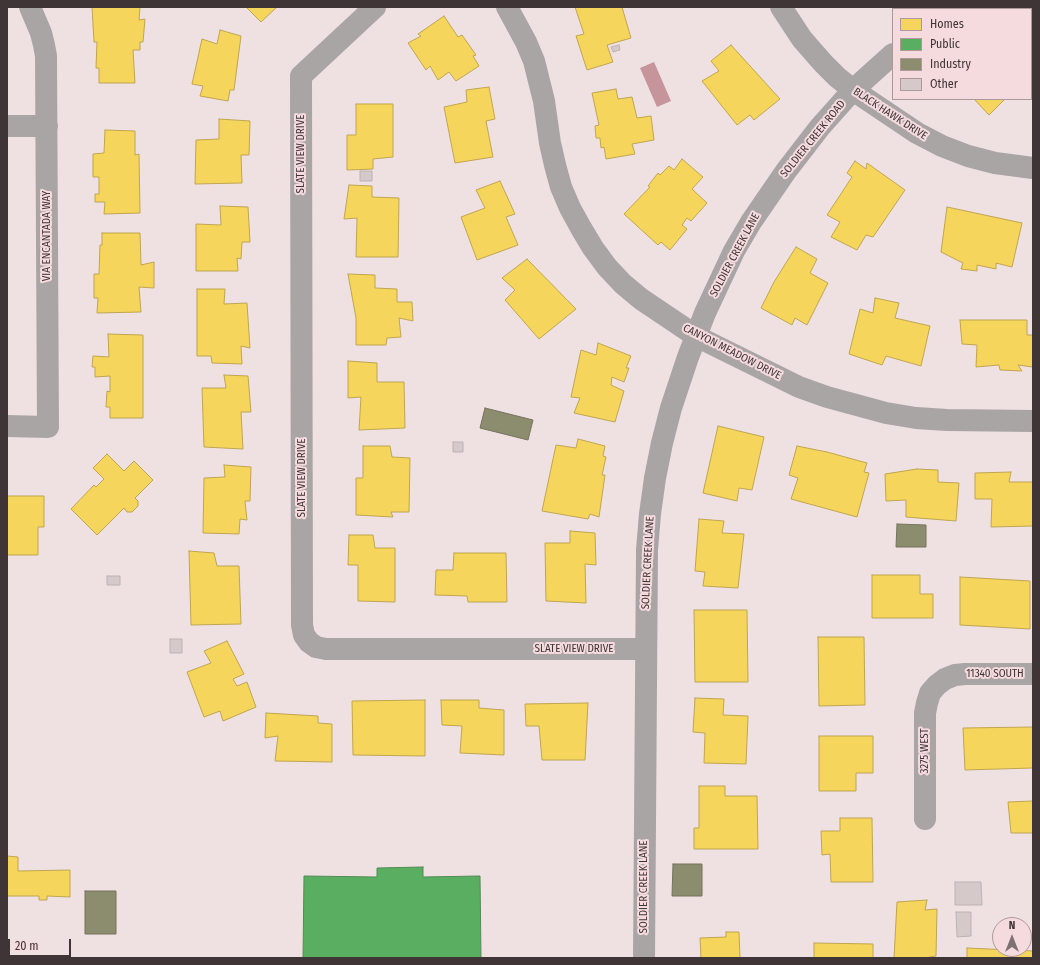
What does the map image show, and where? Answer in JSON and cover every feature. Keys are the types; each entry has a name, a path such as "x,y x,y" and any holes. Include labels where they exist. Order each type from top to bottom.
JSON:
{"street":[{"name":"VIA ENCANTADA WAY","path":"7,426 48,427 46,56 44,44 30,7"},
{"name":"SLATE VIEW DRIVE","path":"375,7 301,76 302,626 304,634 309,642 316,647 326,649 645,649"},
{"name":"CANYON MEADOW DRIVE","path":"506,7 526,42 534,61 544,101 550,143 562,187 581,228 603,261 623,284 641,300 696,336 799,386 856,406 916,418 947,420 1033,421"},
{"name":"BLACK HAWK DRIVE","path":"781,7 802,39 823,63 853,90 917,133 942,146 968,156 995,163 1033,168"},
{"name":"SOLDIER CREEK ROAD","path":"770,193 811,138 853,90 892,55"},
{"path":"7,126 47,126"},
{"name":"SOLDIER CREEK LANE","path":"644,958 645,649 647,550 655,478 671,408 696,336 734,251 770,193"},
{"name":"11340 SOUTH","path":"937,685 945,679 955,675 1033,674"},
{"name":"3275 WEST","path":"925,819 925,713 926,703 930,693 937,685"}],"shaded area":[{"path":"654,62 671,101 657,107 640,68"}],"building: Homes":[{"path":"92,7 140,7 139,20 145,19 143,42 140,42 140,50 133,50 135,83 99,83 99,68 96,68 97,42 94,42"},
{"path":"246,7 277,7 261,22"},
{"path":"575,7 622,7 631,38 607,45 613,62 587,70 576,36 584,34"},
{"path":"1033,7 1033,48 1032,8 1012,8"},
{"path":"444,16 458,37 462,35 476,55 473,56 479,66 456,81 449,72 438,80 430,66 426,70 408,43 421,36 418,34"},
{"path":"220,30 241,36 234,90 230,90 228,101 200,96 203,86 192,84 202,39 217,44"},
{"path":"731,45 780,99 754,120 750,115 737,125 702,81 719,71 711,61"},
{"path":"489,87 495,119 486,121 493,157 455,163 444,107 467,102 466,90"},
{"path":"616,89 618,99 632,97 637,118 651,116 654,140 632,144 635,154 606,159 604,147 601,148 600,138 596,138 595,126 599,125 592,93"},
{"path":"975,100 1004,100 989,115"},
{"path":"356,104 393,104 393,157 373,159 373,169 347,170 347,135 356,135"},
{"path":"219,119 250,121 249,155 241,155 242,183 195,184 196,140 219,139"},
{"path":"105,130 135,131 135,155 139,154 140,213 104,214 105,202 95,202 95,194 99,194 99,177 93,177 93,154 104,153"},
{"path":"682,159 703,177 692,189 707,203 691,221 687,218 682,225 687,229 670,250 661,242 658,245 624,214 650,187 648,186 658,173 660,175 669,166 674,170"},
{"path":"855,161 866,169 867,163 905,190 873,237 866,235 857,250 831,237 840,222 827,215 852,177 847,173"},
{"path":"500,181 515,214 506,217 518,245 477,260 461,217 485,208 476,190"},
{"path":"349,185 372,186 372,197 399,198 398,257 356,257 357,218 344,219"},
{"path":"220,206 248,207 250,242 242,242 241,259 237,258 238,271 196,271 196,224 221,225"},
{"path":"947,207 1022,223 1012,267 996,263 996,269 977,265 977,271 961,269 963,263 941,252"},
{"path":"102,233 140,233 141,265 154,262 154,288 139,287 141,312 97,313 98,298 94,298 94,274 99,274"},
{"path":"796,247 817,259 810,273 828,283 807,325 795,318 792,325 761,308 774,282"},
{"path":"527,259 576,309 539,339 505,300 515,290 502,278"},
{"path":"348,274 375,275 375,288 397,289 397,302 412,302 413,321 399,318 401,337 387,338 386,345 356,345 356,318"},
{"path":"197,289 225,289 224,304 247,303 250,348 241,346 242,364 212,363 211,356 197,356"},
{"path":"875,298 899,303 895,318 930,326 921,366 886,356 882,365 849,354 860,309 873,313"},
{"path":"960,320 1027,320 1027,335 1033,335 1033,367 1018,365 1022,371 1000,370 999,365 976,367 977,345 962,344"},
{"path":"108,334 143,335 143,418 110,418 110,407 106,407 107,391 110,392 110,376 95,377 95,367 92,367 93,356 109,357"},
{"path":"598,343 631,356 626,368 629,368 624,382 612,377 611,385 624,391 615,422 574,413 580,398 571,397 581,350 596,355"},
{"path":"348,361 377,363 377,382 404,382 405,428 359,430 361,397 348,398"},
{"path":"224,375 248,376 251,412 241,412 243,449 204,447 202,388 226,388"},
{"path":"718,426 764,437 752,490 739,488 737,501 703,493"},
{"path":"578,439 605,446 603,456 606,457 602,475 605,475 599,517 590,514 588,519 542,511 556,445 576,448"},
{"path":"363,446 390,446 392,457 410,458 409,512 391,512 393,517 356,515 356,478 363,478"},
{"path":"797,446 827,452 867,463 864,472 869,473 857,517 791,499 798,478 789,475"},
{"path":"107,454 124,471 134,461 153,480 135,498 138,501 138,506 132,512 127,512 124,508 97,535 71,509 94,485 96,487 104,479 93,468"},
{"path":"224,465 251,467 250,501 245,501 247,520 240,519 239,534 203,533 204,478 225,477"},
{"path":"917,469 938,470 938,482 959,483 956,521 906,517 906,500 886,501 885,474"},
{"path":"1011,472 1009,482 1033,482 1033,526 991,527 992,499 975,499 975,473"},
{"path":"7,496 44,496 44,527 38,527 38,555 7,555"},
{"path":"699,519 724,521 722,533 744,534 738,588 703,586 705,572 695,571"},
{"path":"570,531 595,533 596,565 585,564 586,603 546,601 545,543 570,543"},
{"path":"349,535 373,535 375,548 395,548 395,602 358,601 358,565 348,565"},
{"path":"189,551 214,553 217,566 239,566 241,624 191,625"},
{"path":"454,553 506,553 507,602 468,602 467,596 435,595 436,570 453,570"},
{"path":"872,575 920,575 920,594 933,594 933,618 872,618"},
{"path":"960,577 1030,581 1030,629 960,625"},
{"path":"694,610 747,610 748,682 695,682"},
{"path":"818,637 864,637 865,705 819,706"},
{"path":"227,641 244,674 233,679 237,686 247,682 256,707 223,721 220,711 204,717 187,672 211,663 204,651"},
{"path":"695,698 724,699 723,715 748,716 746,764 704,763 705,733 693,732"},
{"path":"425,700 425,756 353,755 352,701"},
{"path":"441,700 479,700 479,708 504,710 504,755 460,753 462,726 442,725"},
{"path":"588,703 585,760 542,760 539,726 526,726 525,704"},
{"path":"266,713 318,716 318,723 332,724 332,762 275,761 278,736 265,738"},
{"path":"1033,727 1033,768 965,770 963,728"},
{"path":"819,736 873,736 873,773 856,773 856,791 819,791"},
{"path":"699,786 725,786 725,796 757,796 758,849 694,849 694,828 699,828"},
{"path":"1033,801 1033,833 1011,833 1008,802"},
{"path":"840,818 872,818 873,882 831,882 830,854 822,855 821,831 840,831"},
{"path":"7,856 18,857 18,871 70,870 70,897 47,896 47,900 39,900 39,896 7,896"},
{"path":"927,900 925,910 937,909 936,956 924,958 894,958 897,902"},
{"path":"726,932 739,932 740,958 701,958 700,938 726,937"},
{"path":"814,943 873,944 873,958 814,958"},
{"path":"967,948 992,949 992,957 1032,957 1033,951 1033,958 967,958"}],"building: Public":[{"path":"423,867 423,877 480,876 481,958 303,958 304,876 377,877 377,868"}],"building: Industry":[{"path":"485,408 533,420 528,440 480,428"},
{"path":"897,524 926,525 926,547 896,547"},
{"path":"673,864 702,864 702,896 672,896"},
{"path":"85,891 116,891 116,934 85,934"}],"building: Other":[{"path":"619,45 620,50 613,52 611,47"},
{"path":"360,171 372,171 372,181 360,181"},
{"path":"453,442 463,442 463,452 453,452"},
{"path":"107,576 120,576 120,585 107,585"},
{"path":"170,639 182,639 182,653 170,653"},
{"path":"955,882 981,882 982,905 955,905"},
{"path":"956,912 971,912 971,936 957,937"}]}
